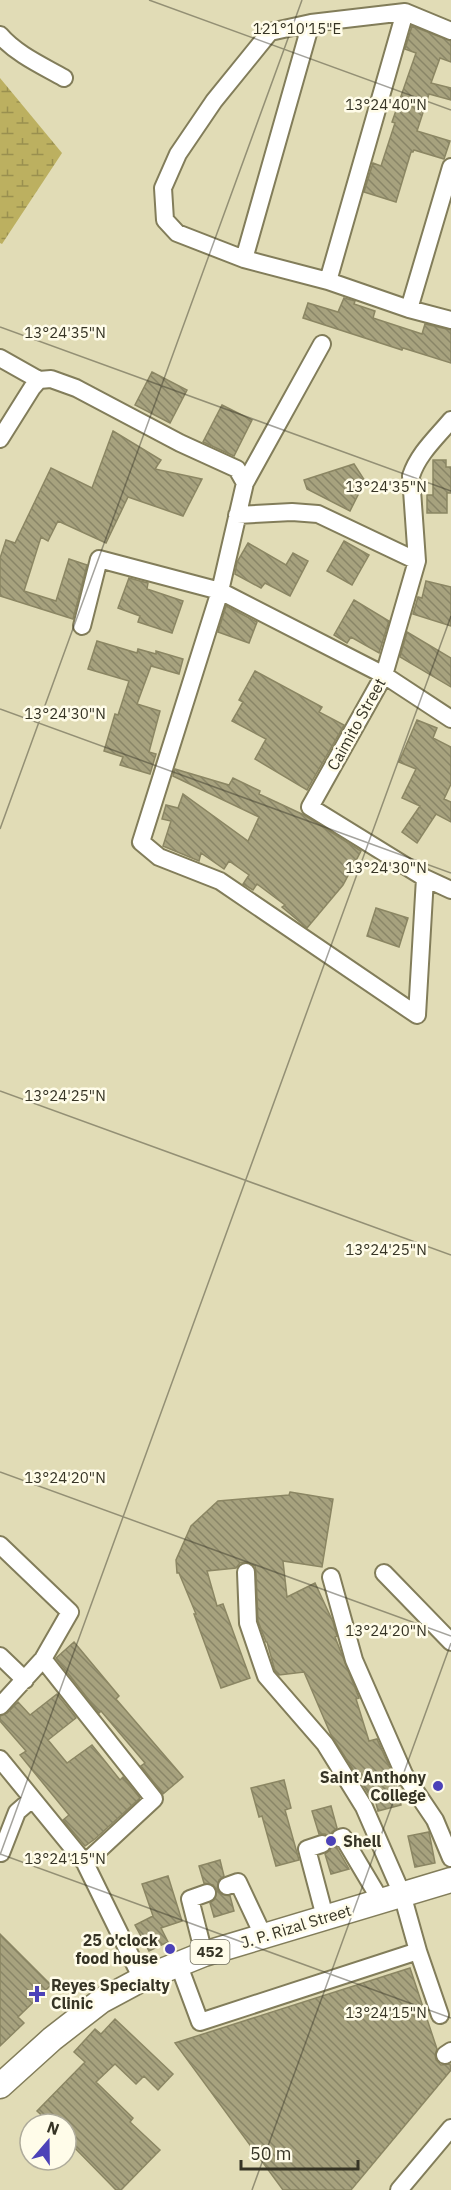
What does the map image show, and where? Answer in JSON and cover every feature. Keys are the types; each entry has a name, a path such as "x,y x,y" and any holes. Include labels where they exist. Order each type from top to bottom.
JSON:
{"highway":[{"name":"J. P. Rizal Street","path":"0,2086 52,2039 101,2001 142,1979 178,1963 263,1935 451,1880"}],"street":[{"path":"328,281 405,12"},
{"path":"451,31 405,12 311,23 270,32 208,110 178,154 163,188 165,220 177,233 244,259 328,281 410,309 451,320"},
{"path":"244,259 311,23"},
{"path":"0,35 26,56 64,78"},
{"path":"410,309 451,167"},
{"path":"322,344 245,483 220,591 141,842 159,857 220,881 417,1015 425,878"},
{"path":"0,358 39,380 51,379 76,388 135,421 237,469 245,483"},
{"path":"0,439 39,380"},
{"name":"Caimito Street","path":"451,420 421,455 411,476 417,561 384,675 310,807 425,878 451,890"},
{"path":"237,515 292,512 318,514 417,561"},
{"path":"82,626 99,559 220,591 384,675 451,719"},
{"path":"0,1545 70,1612 43,1659 0,1706"},
{"path":"246,1572 248,1623 266,1676 325,1744 364,1807 391,1898 418,1951 440,2015"},
{"path":"384,1573 451,1642"},
{"path":"331,1577 354,1660 404,1773 435,1820 451,1858"},
{"path":"0,1656 25,1680"},
{"path":"43,1659 154,1799 85,1863"},
{"path":"0,1759 85,1863 142,1979"},
{"path":"1,1853 17,1812 32,1799"},
{"path":"340,1838 343,1837 391,1898"},
{"path":"322,1844 307,1849 326,1917"},
{"path":"227,1886 238,1882 263,1935"},
{"path":"204,1954 190,1899 207,1893"},
{"path":"178,1963 200,2022 418,1951"},
{"path":"399,2190 451,2128"}],"green space":[{"path":"0,78 62,153 2,244 0,243"}],"building":[{"path":"412,26 451,41 451,62 440,58 431,83 451,88 451,100 429,94 417,131 450,141 444,159 414,150 411,152 396,202 364,192 373,163 381,166 395,123 392,122 416,53 405,49"},
{"path":"344,298 375,311 373,318 422,334 425,324 451,330 451,363 403,348 402,350 303,318 308,303 338,312"},
{"path":"152,372 187,390 170,423 135,405"},
{"path":"222,405 252,420 234,456 203,442"},
{"path":"113,431 161,460 155,469 202,479 183,516 128,497 106,543 58,521 48,541 41,537 24,591 56,601 69,559 87,565 73,619 0,596 0,558 6,540 15,543 51,468 92,488"},
{"path":"433,460 446,460 446,467 451,467 451,493 447,493 447,513 427,513 427,495 433,495"},
{"path":"354,464 365,481 350,511 307,489 304,480"},
{"path":"344,541 369,555 352,585 327,571"},
{"path":"248,543 286,565 293,553 308,561 290,596 265,583 261,588 235,574 237,562"},
{"path":"129,578 148,583 147,589 183,601 172,633 138,622 140,616 118,608"},
{"path":"426,581 451,587 451,626 413,614 418,597 422,598"},
{"path":"354,600 389,621 379,653 351,637 347,643 334,635"},
{"path":"226,606 257,622 249,643 218,632"},
{"path":"407,632 451,658 451,687 400,657"},
{"path":"97,641 137,653 138,649 156,654 156,651 183,659 179,674 151,666 137,704 160,711 149,752 156,754 150,774 120,765 123,757 104,751 115,714 118,715 129,681 88,669"},
{"path":"255,671 322,707 319,712 344,725 307,790 255,759 266,739 232,721 243,702 239,700"},
{"path":"417,720 437,728 433,738 451,747 451,784 444,799 451,802 451,822 436,814 417,843 402,832 420,806 402,798 416,769 399,762"},
{"path":"175,769 229,785 233,778 260,791 259,794 304,815 361,851 343,885 307,928 282,907 285,905 257,884 253,890 243,884 249,875 229,861 224,869 201,853 199,861 163,846 171,821 162,819 166,805 178,808 183,794 248,841 259,817 173,776"},
{"path":"376,908 408,918 399,947 367,936"},
{"path":"290,1492 333,1499 322,1567 283,1561 287,1597 315,1583 333,1622 337,1636 335,1637 359,1698 356,1699 369,1741 377,1739 395,1779 401,1805 378,1811 375,1799 372,1799 331,1735 304,1672 279,1675 275,1671 258,1621 255,1566 245,1562 240,1563 236,1568 207,1571 217,1606 223,1604 250,1678 221,1688 194,1614 196,1614 179,1573 177,1573 176,1560 191,1526 218,1501 289,1495"},
{"path":"74,1642 119,1696 116,1699 183,1777 163,1794 141,1766 145,1763 101,1711 99,1713 56,1658"},
{"path":"57,1694 76,1718 48,1740 67,1763 92,1745 120,1780 123,1777 140,1798 85,1846 63,1820 69,1815 20,1755 26,1751 0,1721 0,1716 7,1713 18,1702 30,1715"},
{"path":"284,1780 291,1808 285,1810 299,1860 276,1866 262,1816 259,1817 251,1788"},
{"path":"331,1806 337,1828 330,1837 319,1834 312,1811"},
{"path":"429,1832 435,1863 415,1867 408,1836"},
{"path":"332,1845 337,1848 349,1869 331,1874 325,1854"},
{"path":"220,1860 224,1876 219,1880 217,1889 221,1894 230,1896 234,1911 214,1917 210,1903 215,1899 217,1890 213,1885 204,1883 199,1866"},
{"path":"168,1876 182,1921 161,1928 168,1942 149,1951 135,1925 153,1916 142,1884"},
{"path":"0,1934 51,1985 18,2017 24,2023 0,2046"},
{"path":"410,1968 437,2049 436,2060 441,2065 450,2064 451,2070 351,2190 283,2190 175,2043"},
{"path":"115,2019 173,2074 158,2090 144,2076 136,2084 115,2064 96,2082 133,2118 130,2122 160,2150 121,2190 116,2190 78,2151 78,2112 37,2111 85,2062 74,2052 95,2029 101,2034"}],"place":[{"name":"Saint Anthony College","path":"438,1786"},
{"name":"Shell","path":"331,1841"},
{"name":"25 o'clock food house","path":"170,1949"},
{"name":"Reyes Specialty Clinic","path":"37,1994"}]}
